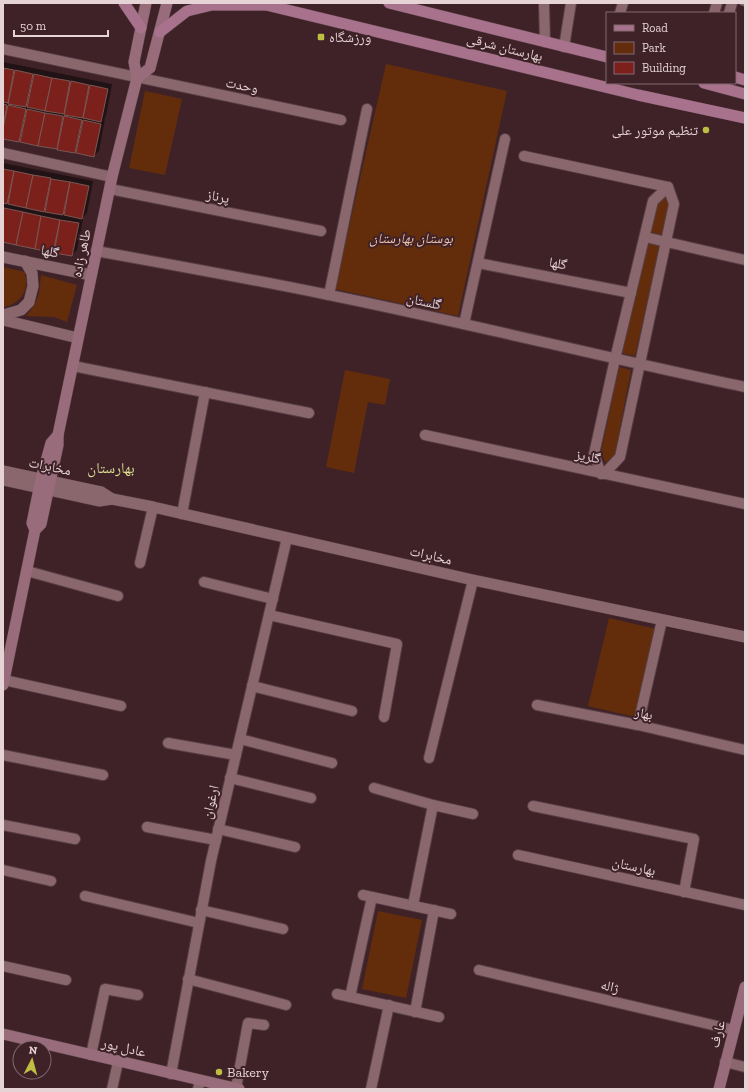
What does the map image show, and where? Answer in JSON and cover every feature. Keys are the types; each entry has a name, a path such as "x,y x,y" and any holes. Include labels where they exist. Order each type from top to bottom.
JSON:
{"main road":[{"path":"124,3 141,28"},
{"name":"طاهر زاده","path":"4,683 35,530 32,523 45,484 51,443 58,435 112,177 137,78 134,62 146,3"},
{"path":"137,78 150,68 167,3"},
{"name":"بهارستان شرقی","path":"392,3 606,58"},
{"name":"بهارستان شرقی","path":"160,32 187,11 212,5 262,4 638,95 745,118"},
{"path":"708,84 745,94"},
{"name":"عارف","path":"719,1089 745,987"},
{"name":"عادل پور","path":"3,1034 171,1074 199,1085 237,1089"}],"street":[{"path":"544,3 545,42"},
{"path":"564,47 571,3"},
{"name":"وحدت","path":"3,49 341,120"},
{"path":"328,295 367,109"},
{"path":"464,324 505,139"},
{"path":"3,154 112,177"},
{"path":"524,156 668,187"},
{"path":"668,187 674,204 638,365 620,457 602,474 594,454 615,359 653,201 668,187"},
{"name":"پرناز","path":"110,188 321,231"},
{"path":"645,237 745,260"},
{"name":"گلستان","path":"96,251 328,295 464,324 638,365 745,387"},
{"name":"گلها","path":"3,257 91,275"},
{"path":"3,315 21,310 29,302 33,286 32,273 25,261"},
{"name":"گلها","path":"478,262 631,293"},
{"path":"3,320 78,338"},
{"path":"72,366 309,413"},
{"path":"182,514 205,392"},
{"name":"گلریز","path":"426,435 745,504"},
{"name":"مخابرات","path":"3,471 99,501 112,499 153,507 473,580 745,637"},
{"name":"مخابرات","path":"3,480 45,484"},
{"path":"140,563 153,507"},
{"name":"ارغوان","path":"171,1074 201,910 218,829 287,538"},
{"path":"27,571 118,596"},
{"path":"429,758 473,580"},
{"path":"204,582 273,599"},
{"path":"269,615 397,644 384,717"},
{"path":"638,725 662,620"},
{"path":"4,683 121,706"},
{"path":"252,686 352,711"},
{"name":"بهار","path":"537,706 638,725 745,750"},
{"path":"240,739 332,763"},
{"path":"168,743 236,755"},
{"path":"3,755 103,775"},
{"path":"230,778 311,798"},
{"path":"374,788 433,805 473,814"},
{"path":"413,905 433,805"},
{"path":"533,806 694,839 684,892"},
{"path":"3,825 75,839"},
{"path":"147,827 216,840"},
{"path":"218,829 295,846"},
{"name":"بهارستان","path":"518,855 745,905"},
{"path":"3,870 51,881"},
{"path":"86,896 199,923"},
{"path":"350,997 368,896 451,914"},
{"path":"201,910 283,928"},
{"path":"415,1012 434,910"},
{"path":"3,966 66,980"},
{"name":"ژاله","path":"479,970 734,1030"},
{"path":"188,979 286,1005"},
{"path":"91,1055 105,989 138,995"},
{"path":"337,994 439,1017"},
{"path":"371,1089 389,1005"},
{"path":"237,1089 248,1023 264,1025"},
{"path":"112,1089 118,1062"},
{"path":"725,1062 745,1067"}],"green space":[{"name":"بوستان بهارستان","path":"386,64 507,91 458,316 335,289"},
{"path":"145,91 182,99 165,175 129,168"},
{"path":"665,197 669,205 663,235 651,232 657,203"},
{"path":"648,243 660,246 635,356 622,353"},
{"path":"3,267 25,272 26,282 24,293 21,297 15,303 3,307"},
{"path":"41,275 77,285 67,322 54,317 26,316 34,306 38,297"},
{"path":"619,367 631,370 615,454 606,463 601,453"},
{"path":"345,370 390,379 385,405 368,402 354,473 326,467"},
{"path":"609,618 656,629 635,717 588,706"},
{"path":"378,911 422,920 406,998 362,989"}],"building":[{"path":"3,68 14,70 8,103 3,102"},
{"path":"15,70 33,74 26,107 8,104"},
{"path":"34,74 52,78 45,111 27,107"},
{"path":"52,78 70,81 64,114 45,111"},
{"path":"71,81 89,85 83,118 64,115"},
{"path":"90,85 108,89 101,122 83,118"},
{"path":"3,104 7,105 3,126"},
{"path":"8,105 26,109 19,142 3,139 3,128"},
{"path":"27,109 45,113 38,146 20,142"},
{"path":"45,113 63,116 57,149 38,146"},
{"path":"64,116 82,120 75,153 57,150"},
{"path":"83,120 101,124 94,157 76,153"},
{"path":"3,169 14,171 7,204 3,203"},
{"path":"14,171 33,175 26,208 8,204"},
{"path":"33,175 51,178 44,212 26,208"},
{"path":"51,179 70,182 63,215 45,212"},
{"path":"70,182 89,186 82,219 64,215"},
{"path":"4,208 23,212 16,245 3,242"},
{"path":"23,212 41,216 35,249 16,245"},
{"path":"41,216 60,220 53,253 35,249"},
{"path":"60,220 79,223 72,256 54,253"}],"place":[{"name":"ورزشگاه","path":"321,37"},
{"name":"تنظیم موتور علی","path":"706,130"},
{"name":"Bakery","path":"219,1072"}],"district":[{"name":"بهارستان","path":"111,468"}]}
